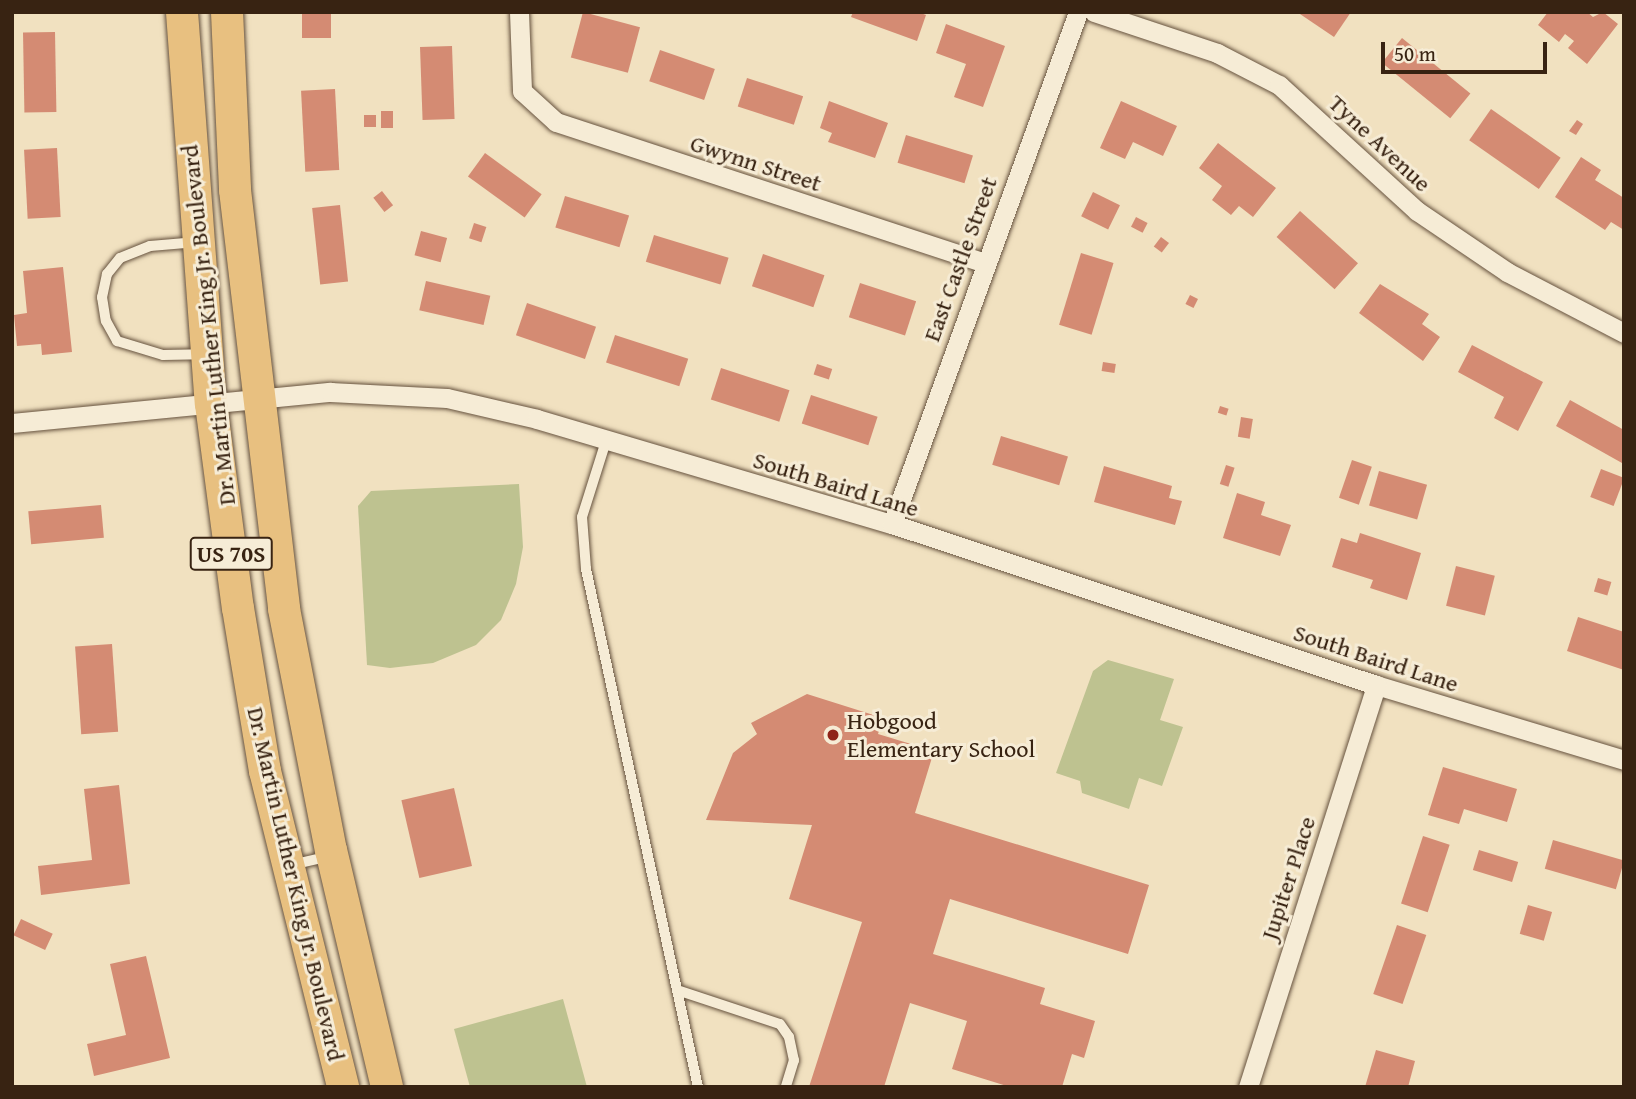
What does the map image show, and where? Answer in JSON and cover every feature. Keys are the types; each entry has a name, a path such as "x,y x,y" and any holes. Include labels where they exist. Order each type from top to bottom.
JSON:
{"main road":[{"name":"Dr. Martin Luther King Jr. Boulevard","path":"182,12 211,404 238,608 265,771 342,1087"},
{"name":"Dr. Martin Luther King Jr. Boulevard","path":"227,12 234,190 256,399 284,609 333,856 387,1087"}],"street":[{"name":"Gwynn Street","path":"519,12 523,92 556,122 984,263"},
{"name":"East Castle Street","path":"892,524 984,263 1078,12"},
{"name":"Tyne Avenue","path":"1094,12 1217,53 1279,85 1417,211 1507,272 1624,333"},
{"name":"South Baird Lane","path":"12,423 330,392 447,398 537,419 892,524 1376,685 1624,760"},
{"name":"Jupiter Place","path":"1248,1087 1376,685"}],"lane":[{"path":"197,242 150,246 120,258 107,274 102,297 106,321 117,341 163,355 207,354"},
{"path":"606,441 582,517 586,569 680,991 698,1087"},
{"path":"287,865 333,856"},
{"path":"680,991 780,1024 789,1037 794,1060 786,1087"}],"green space":[{"path":"519,484 523,547 516,584 501,620 476,645 433,663 390,668 367,665 358,506 371,491"},
{"path":"1108,660 1174,679 1160,720 1183,727 1162,786 1139,778 1129,809 1082,793 1080,781 1056,773 1093,671"},
{"path":"563,999 587,1087 470,1087 454,1029"}],"building":[{"path":"302,12 331,12 331,38 302,38"},
{"path":"583,12 640,27 628,73 571,57"},
{"path":"853,12 918,12 926,15 917,41 851,17"},
{"path":"1297,12 1351,12 1334,37"},
{"path":"1548,12 1587,12 1593,17 1603,12 1618,24 1587,64 1568,48 1574,41 1565,34 1559,42 1538,25"},
{"path":"946,24 1005,46 983,107 954,97 966,64 936,53"},
{"path":"55,32 56,112 24,113 23,33"},
{"path":"1402,38 1470,93 1450,118 1382,63"},
{"path":"452,46 455,119 423,120 420,47"},
{"path":"660,50 715,69 704,100 649,81"},
{"path":"747,78 803,96 794,125 738,107"},
{"path":"335,89 339,170 305,172 301,91"},
{"path":"829,101 888,123 875,158 828,142 832,133 820,128"},
{"path":"1121,101 1177,126 1163,156 1133,142 1125,159 1100,148"},
{"path":"1491,109 1561,158 1539,189 1469,140"},
{"path":"381,111 393,111 393,128 381,128"},
{"path":"364,115 376,115 376,127 364,127"},
{"path":"1577,120 1583,124 1576,135 1569,131"},
{"path":"906,135 973,155 964,183 898,163"},
{"path":"1218,143 1276,188 1253,217 1239,206 1231,215 1212,200 1222,186 1199,168"},
{"path":"57,148 61,217 28,219 24,150"},
{"path":"485,153 542,194 525,218 468,176"},
{"path":"1581,157 1601,170 1595,180 1624,198 1624,230 1611,222 1605,230 1555,197"},
{"path":"382,191 393,205 384,212 373,198"},
{"path":"1093,192 1120,205 1108,229 1081,216"},
{"path":"565,196 629,216 619,247 555,228"},
{"path":"340,205 348,282 320,285 312,208"},
{"path":"1300,211 1358,263 1335,289 1277,237"},
{"path":"1136,217 1148,223 1143,233 1131,227"},
{"path":"474,223 486,227 481,242 469,238"},
{"path":"421,231 447,238 441,262 415,255"},
{"path":"654,235 729,258 720,285 646,262"},
{"path":"1161,237 1169,243 1162,253 1154,247"},
{"path":"1081,253 1114,263 1092,335 1059,325"},
{"path":"763,254 824,275 813,307 752,286"},
{"path":"63,267 72,352 42,355 41,344 17,346 14,315 27,313 23,271"},
{"path":"426,281 490,296 484,325 419,310"},
{"path":"860,283 916,301 905,335 849,317"},
{"path":"1380,284 1429,314 1422,324 1440,337 1423,361 1359,313"},
{"path":"1190,295 1198,299 1193,308 1185,304"},
{"path":"527,303 596,327 585,359 516,335"},
{"path":"615,335 688,359 679,386 606,363"},
{"path":"1472,345 1543,382 1518,431 1494,418 1504,397 1458,372"},
{"path":"1103,362 1116,364 1114,373 1102,371"},
{"path":"817,364 832,369 829,379 814,374"},
{"path":"721,368 789,390 779,422 711,399"},
{"path":"811,395 878,417 868,445 802,424"},
{"path":"1570,400 1624,430 1622,463 1556,426"},
{"path":"1220,406 1229,409 1226,415 1218,413"},
{"path":"1241,417 1253,419 1250,439 1238,437"},
{"path":"1001,436 1068,456 1059,485 992,465"},
{"path":"1352,460 1372,467 1359,505 1339,498"},
{"path":"1226,465 1235,468 1228,487 1220,484"},
{"path":"1104,466 1172,486 1169,498 1182,501 1175,525 1094,502"},
{"path":"1601,469 1624,478 1614,506 1590,497"},
{"path":"1379,471 1427,485 1417,519 1369,506"},
{"path":"1237,493 1265,502 1261,515 1291,525 1280,556 1223,538"},
{"path":"101,505 104,538 31,544 28,511"},
{"path":"1360,533 1421,553 1407,600 1370,588 1373,580 1332,567 1341,538 1357,543"},
{"path":"1456,566 1495,576 1485,615 1446,606"},
{"path":"1598,578 1611,582 1607,595 1594,591"},
{"path":"1578,617 1624,632 1624,670 1567,651"},
{"path":"112,644 118,732 81,734 75,647"},
{"name":"Hobgood Elementary School","path":"807,694 883,718 878,734 934,751 915,813 1149,885 1128,954 950,899 933,954 1045,988 1040,1004 1095,1021 1084,1058 1072,1054 1062,1087 1010,1087 952,1069 967,1021 910,1003 884,1087 809,1087 862,922 789,899 812,825 706,820 733,753 757,734 751,723"},
{"path":"1443,767 1517,789 1507,822 1464,809 1459,824 1428,815"},
{"path":"119,785 130,884 41,895 38,866 92,860 84,789"},
{"path":"454,788 472,866 419,878 401,800"},
{"path":"1423,836 1450,845 1428,912 1401,904"},
{"path":"1553,840 1624,860 1616,889 1545,869"},
{"path":"1479,850 1518,862 1512,882 1473,870"},
{"path":"1528,905 1552,912 1544,941 1520,934"},
{"path":"21,919 53,934 45,950 13,935"},
{"path":"1397,925 1426,935 1403,1004 1373,994"},
{"path":"146,956 170,1058 94,1076 87,1044 126,1035 110,964"},
{"path":"1376,1050 1415,1061 1408,1087 1365,1087"}],"place":[{"name":"Hobgood Elementary School","path":"833,735"}]}
